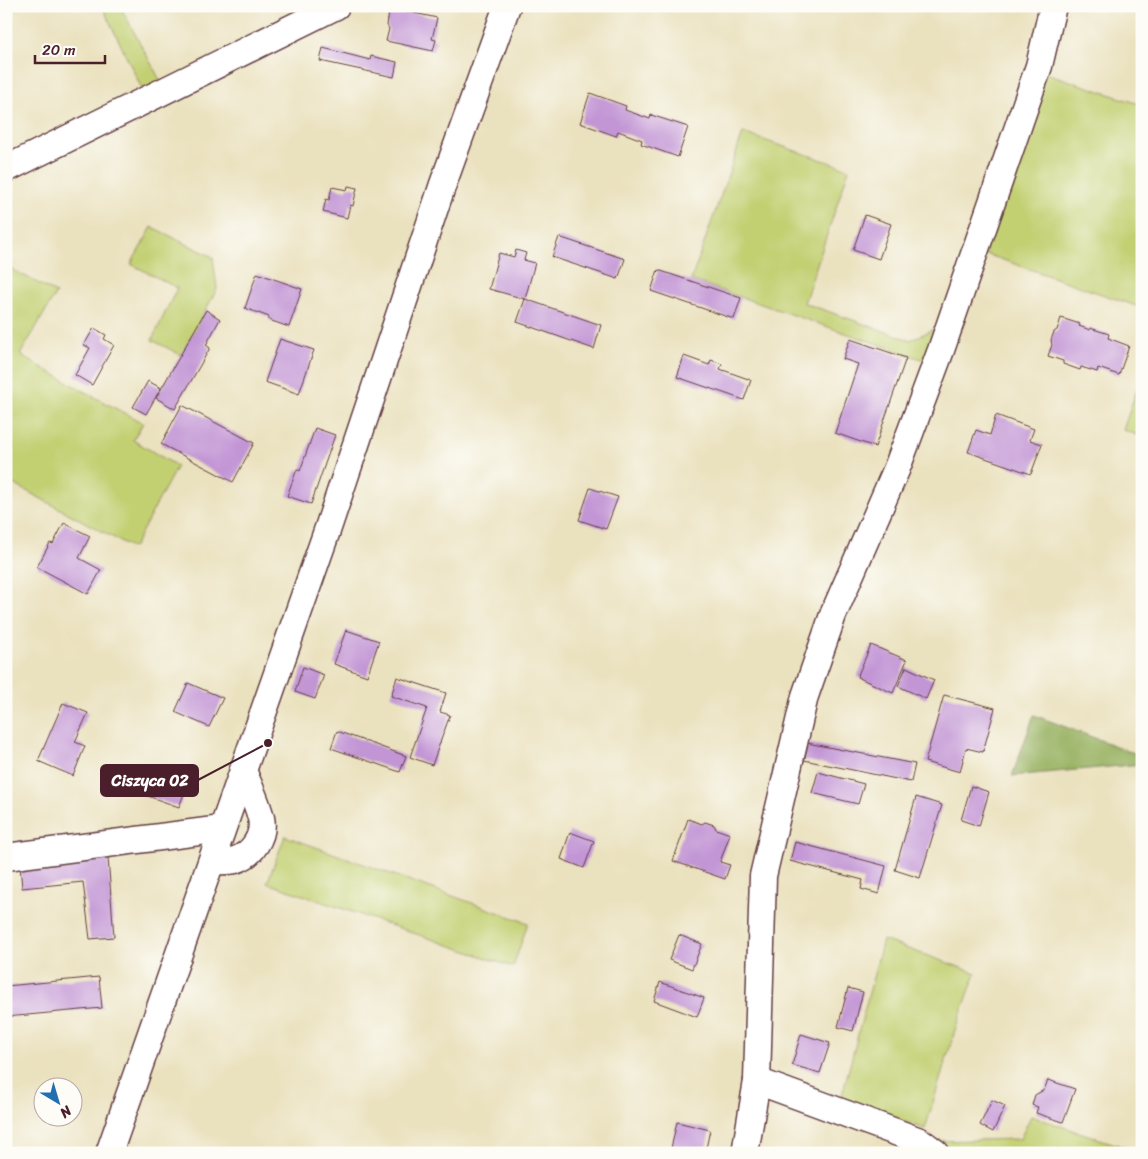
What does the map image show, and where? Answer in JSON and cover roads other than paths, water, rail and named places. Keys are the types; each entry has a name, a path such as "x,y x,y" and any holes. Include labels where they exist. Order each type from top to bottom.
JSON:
{"street":[{"path":"6,169 336,6"},
{"path":"109,1153 328,528 442,187 508,6"},
{"path":"745,1153 757,1081 763,876 805,696 833,615 897,468 942,350 1039,66 1053,6"},
{"path":"212,860 233,861 243,856 256,845 261,832 261,818 243,770"},
{"path":"6,857 222,829"},
{"path":"757,1081 920,1141 936,1153"}],"place":[{"name":"Ciszyca 02","path":"268,743"}]}
